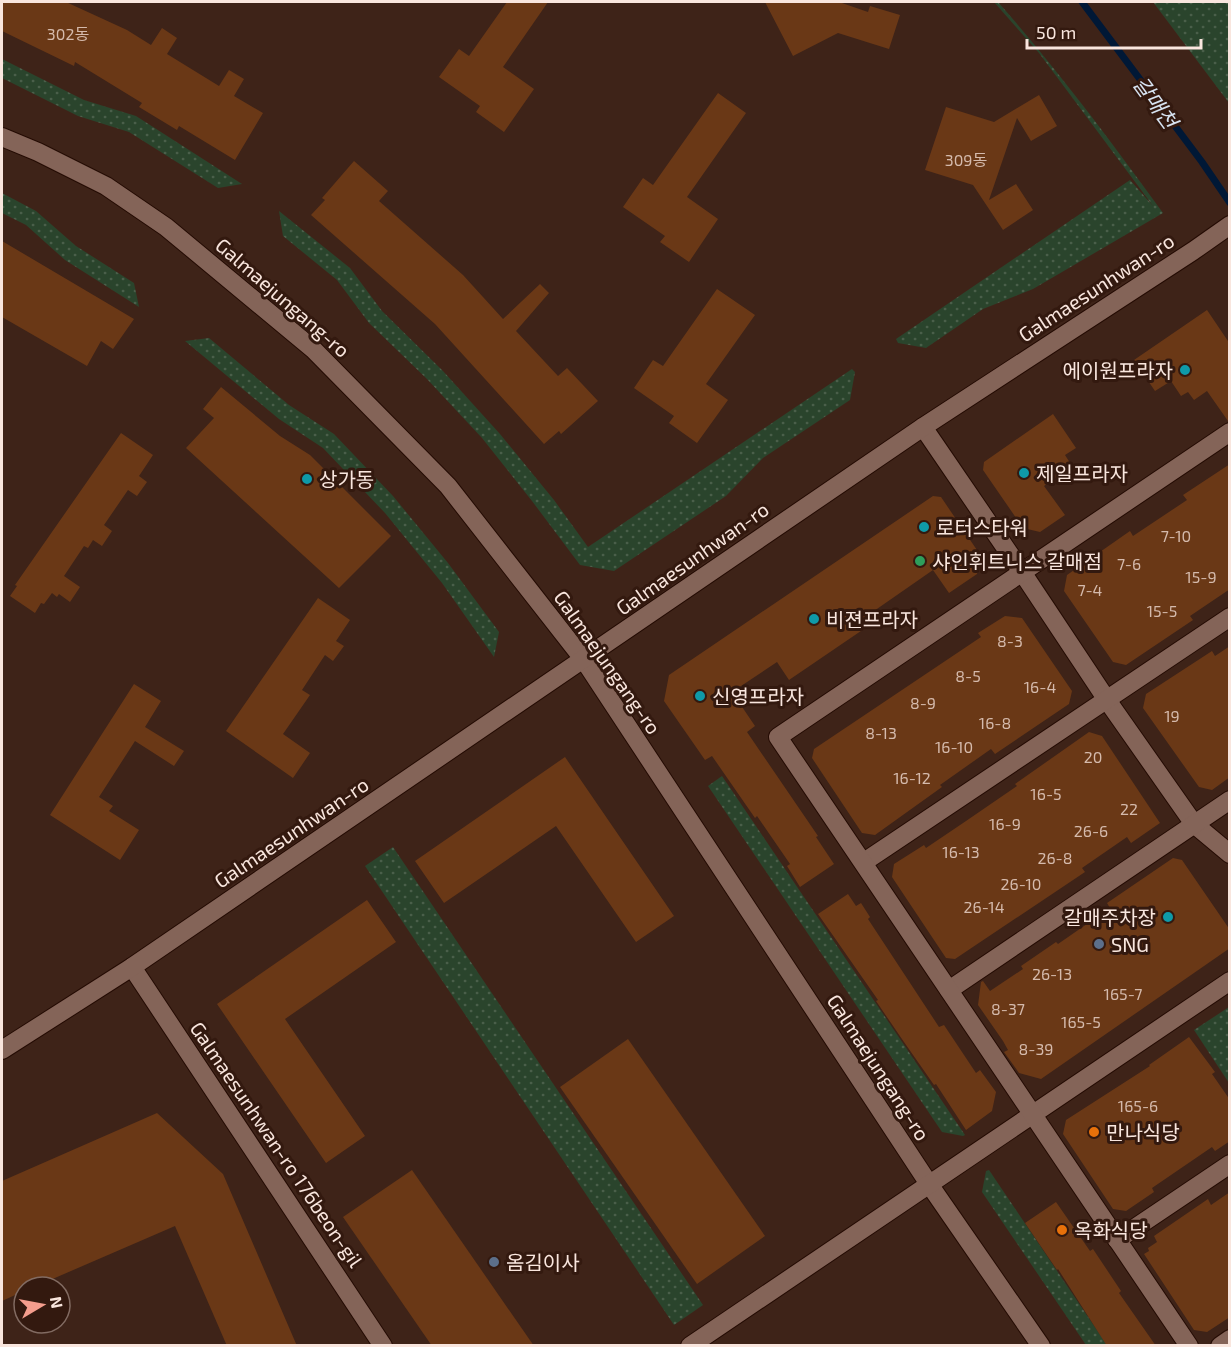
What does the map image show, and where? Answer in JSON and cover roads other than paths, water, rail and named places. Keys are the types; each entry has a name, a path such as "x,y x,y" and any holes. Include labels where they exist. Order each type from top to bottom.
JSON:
{"street":[{"name":"Galmaejungang-ro","path":"2,137 106,186 166,227 313,349 448,486 584,660 929,1184 1041,1346"},
{"name":"Galmaesunhwan-ro","path":"2,1050 132,967 923,427 1230,225"},
{"path":"923,427 1107,700 1194,824 1230,854"},
{"path":"1189,1346 778,737 1230,432"},
{"path":"864,862 1230,617"},
{"path":"949,990 1230,800"},
{"name":"Galmaesunhwan-ro 176beon-gil","path":"132,967 383,1346"},
{"path":"690,1346 1230,981"},
{"path":"1117,1240 1230,1164"},
{"path":"1220,1346 1230,1339"}],"waterway":[{"name":"갈매천","path":"1082,2 1230,203"}],"place":[{"name":"에이원프라자","path":"1185,370"},
{"name":"제일프라자","path":"1024,473"},
{"name":"상가동","path":"307,479"},
{"name":"로터스타워","path":"924,527"},
{"name":"샤인휘트니스 갈매점","path":"920,561"},
{"name":"비젼프라자","path":"814,619"},
{"name":"신영프라자","path":"700,696"},
{"name":"갈매주차장","path":"1168,917"},
{"name":"SNG","path":"1099,944"},
{"name":"만나식당","path":"1094,1132"},
{"name":"옥화식당","path":"1062,1230"},
{"name":"옴김이사","path":"494,1262"}]}
